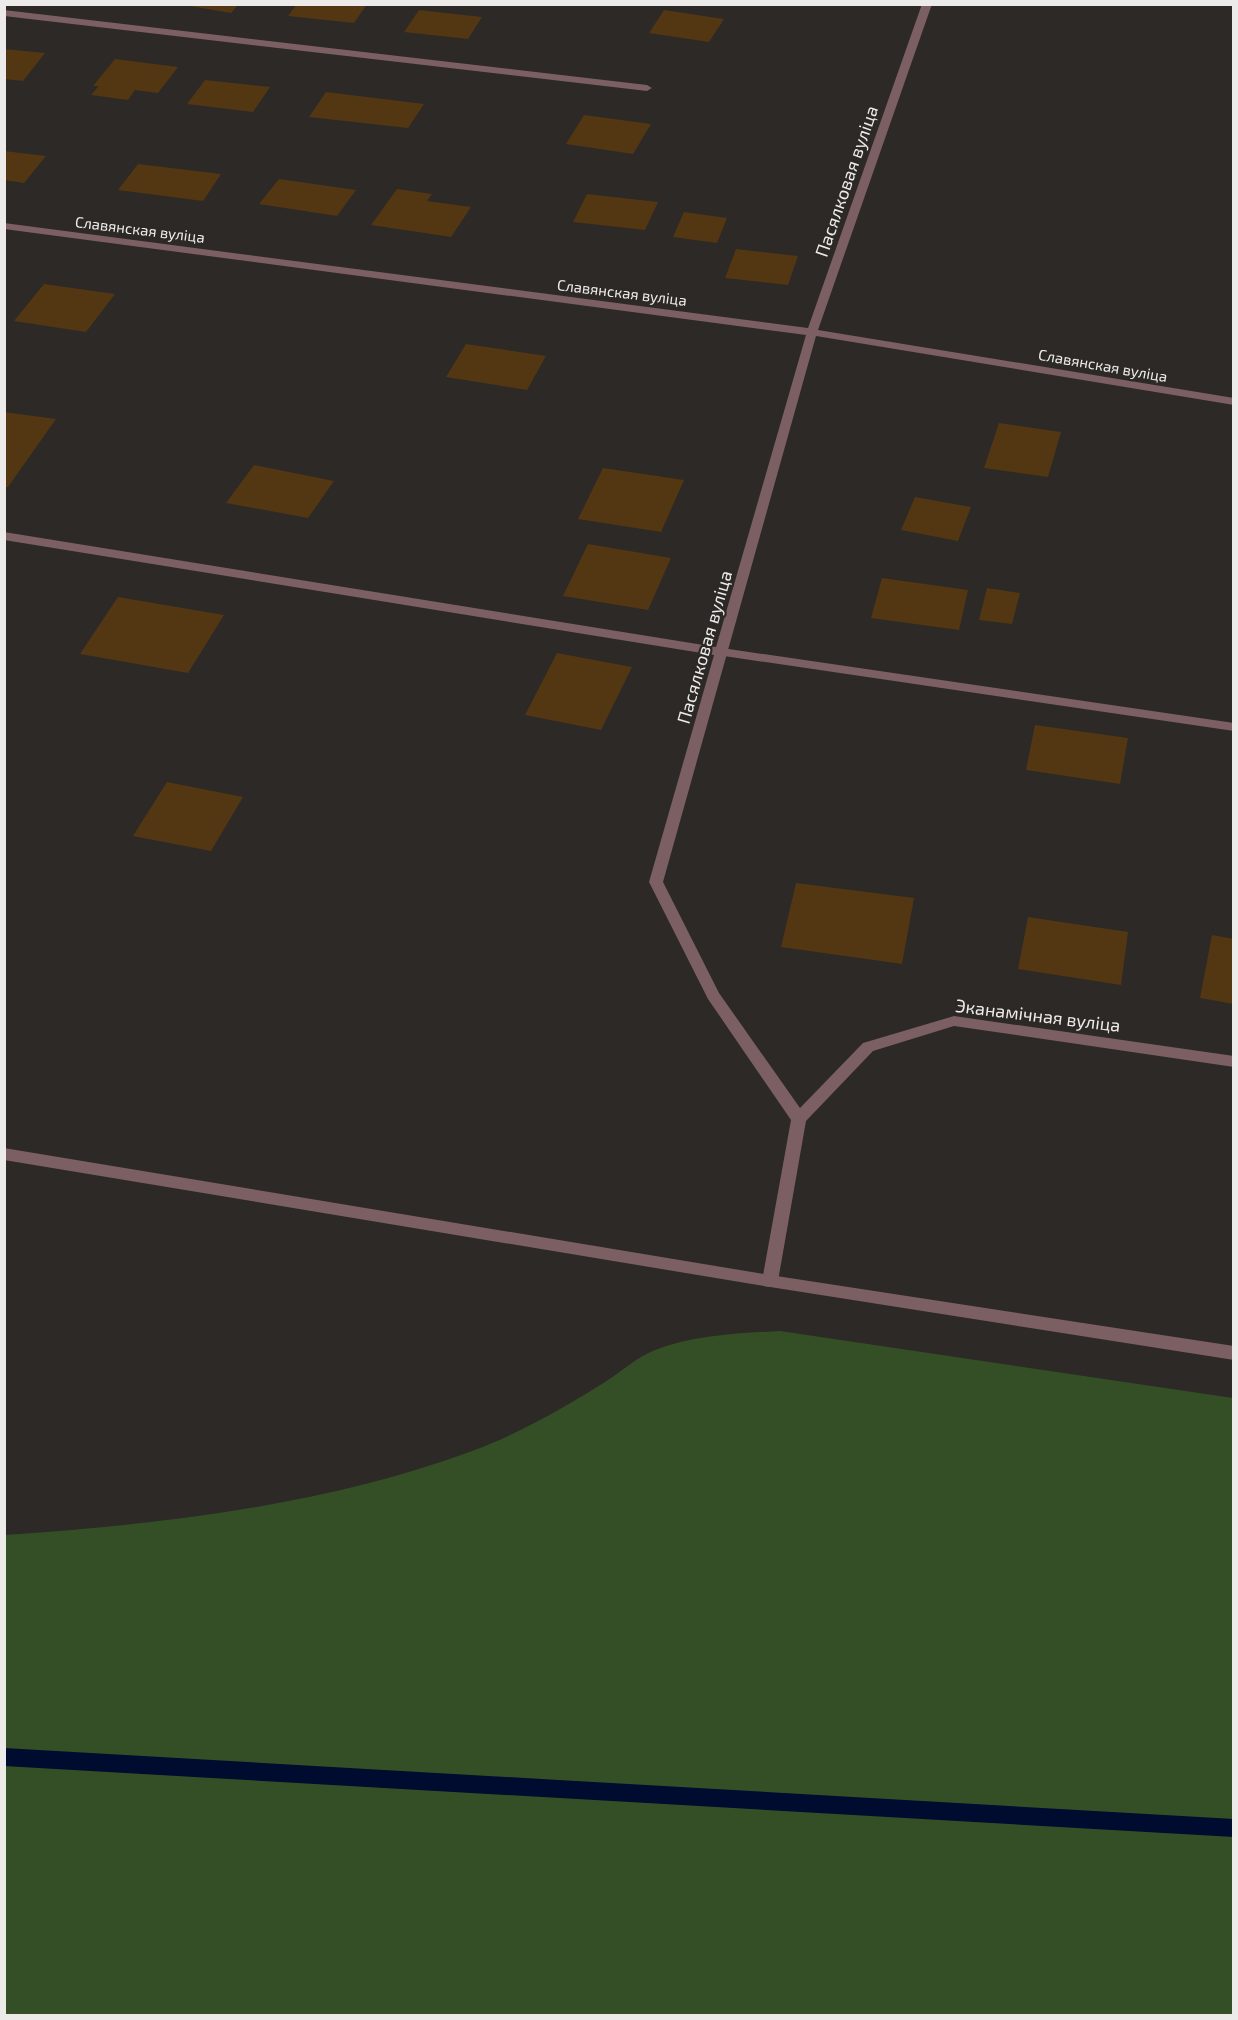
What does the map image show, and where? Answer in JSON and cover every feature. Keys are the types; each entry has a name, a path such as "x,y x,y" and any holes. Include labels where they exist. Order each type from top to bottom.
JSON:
{"street":[{"name":"Пасялковая вуліца","path":"799,1119 713,995 656,882 812,332 927,4"},
{"path":"4,13 647,88"},
{"name":"Славянская вуліца","path":"4,226 812,332 1233,402"},
{"path":"4,536 722,652 1233,727"},
{"name":"Эканамічная вуліца","path":"799,1119 868,1047 954,1021 1233,1062"},
{"path":"770,1281 799,1119"},
{"path":"4,1154 770,1281 1233,1353"}],"green space":[{"path":"780,1331 1233,1398 1233,2015 5,2015 5,1535 122,1525 242,1510 359,1486 417,1470 507,1437 573,1401 655,1350 701,1338"}],"building":[{"path":"178,4 239,4 231,13"},
{"path":"297,4 367,4 354,23 288,16"},
{"path":"419,10 482,17 468,39 404,32"},
{"path":"664,10 724,19 709,42 649,33"},
{"path":"4,49 45,53 23,81 4,79"},
{"path":"115,59 178,67 158,93 135,90 128,100 91,95 99,86 93,86"},
{"path":"205,80 270,87 253,112 187,104"},
{"path":"326,92 424,104 408,128 309,117"},
{"path":"584,115 651,124 633,154 566,144"},
{"path":"4,151 46,156 24,183 4,180"},
{"path":"138,164 221,174 203,201 118,190"},
{"path":"279,179 356,190 337,216 259,204"},
{"path":"397,189 432,194 427,201 471,207 451,237 371,225"},
{"path":"587,194 658,202 645,230 573,222"},
{"path":"684,212 727,218 717,243 673,237"},
{"path":"736,249 798,256 788,285 725,278"},
{"path":"44,284 115,294 86,332 14,321"},
{"path":"466,344 546,356 527,390 446,377"},
{"path":"4,412 56,419 8,487 4,487"},
{"path":"999,423 1061,432 1048,477 984,468"},
{"path":"254,465 334,481 308,518 226,503"},
{"path":"603,468 684,480 661,532 578,519"},
{"path":"915,497 971,507 958,541 901,530"},
{"path":"588,544 671,558 648,610 563,596"},
{"path":"882,578 968,590 959,630 871,618"},
{"path":"987,588 1020,593 1012,624 979,620"},
{"path":"118,597 224,615 188,673 80,654"},
{"path":"557,653 632,667 601,730 525,715"},
{"path":"1035,725 1128,738 1120,784 1026,770"},
{"path":"167,782 243,797 211,851 133,836"},
{"path":"796,883 914,898 902,964 781,947"},
{"path":"1028,917 1128,932 1121,985 1018,969"},
{"path":"1212,935 1234,939 1234,1004 1200,998"}],"waterway":[{"path":"4,1757 1234,1828"}]}
